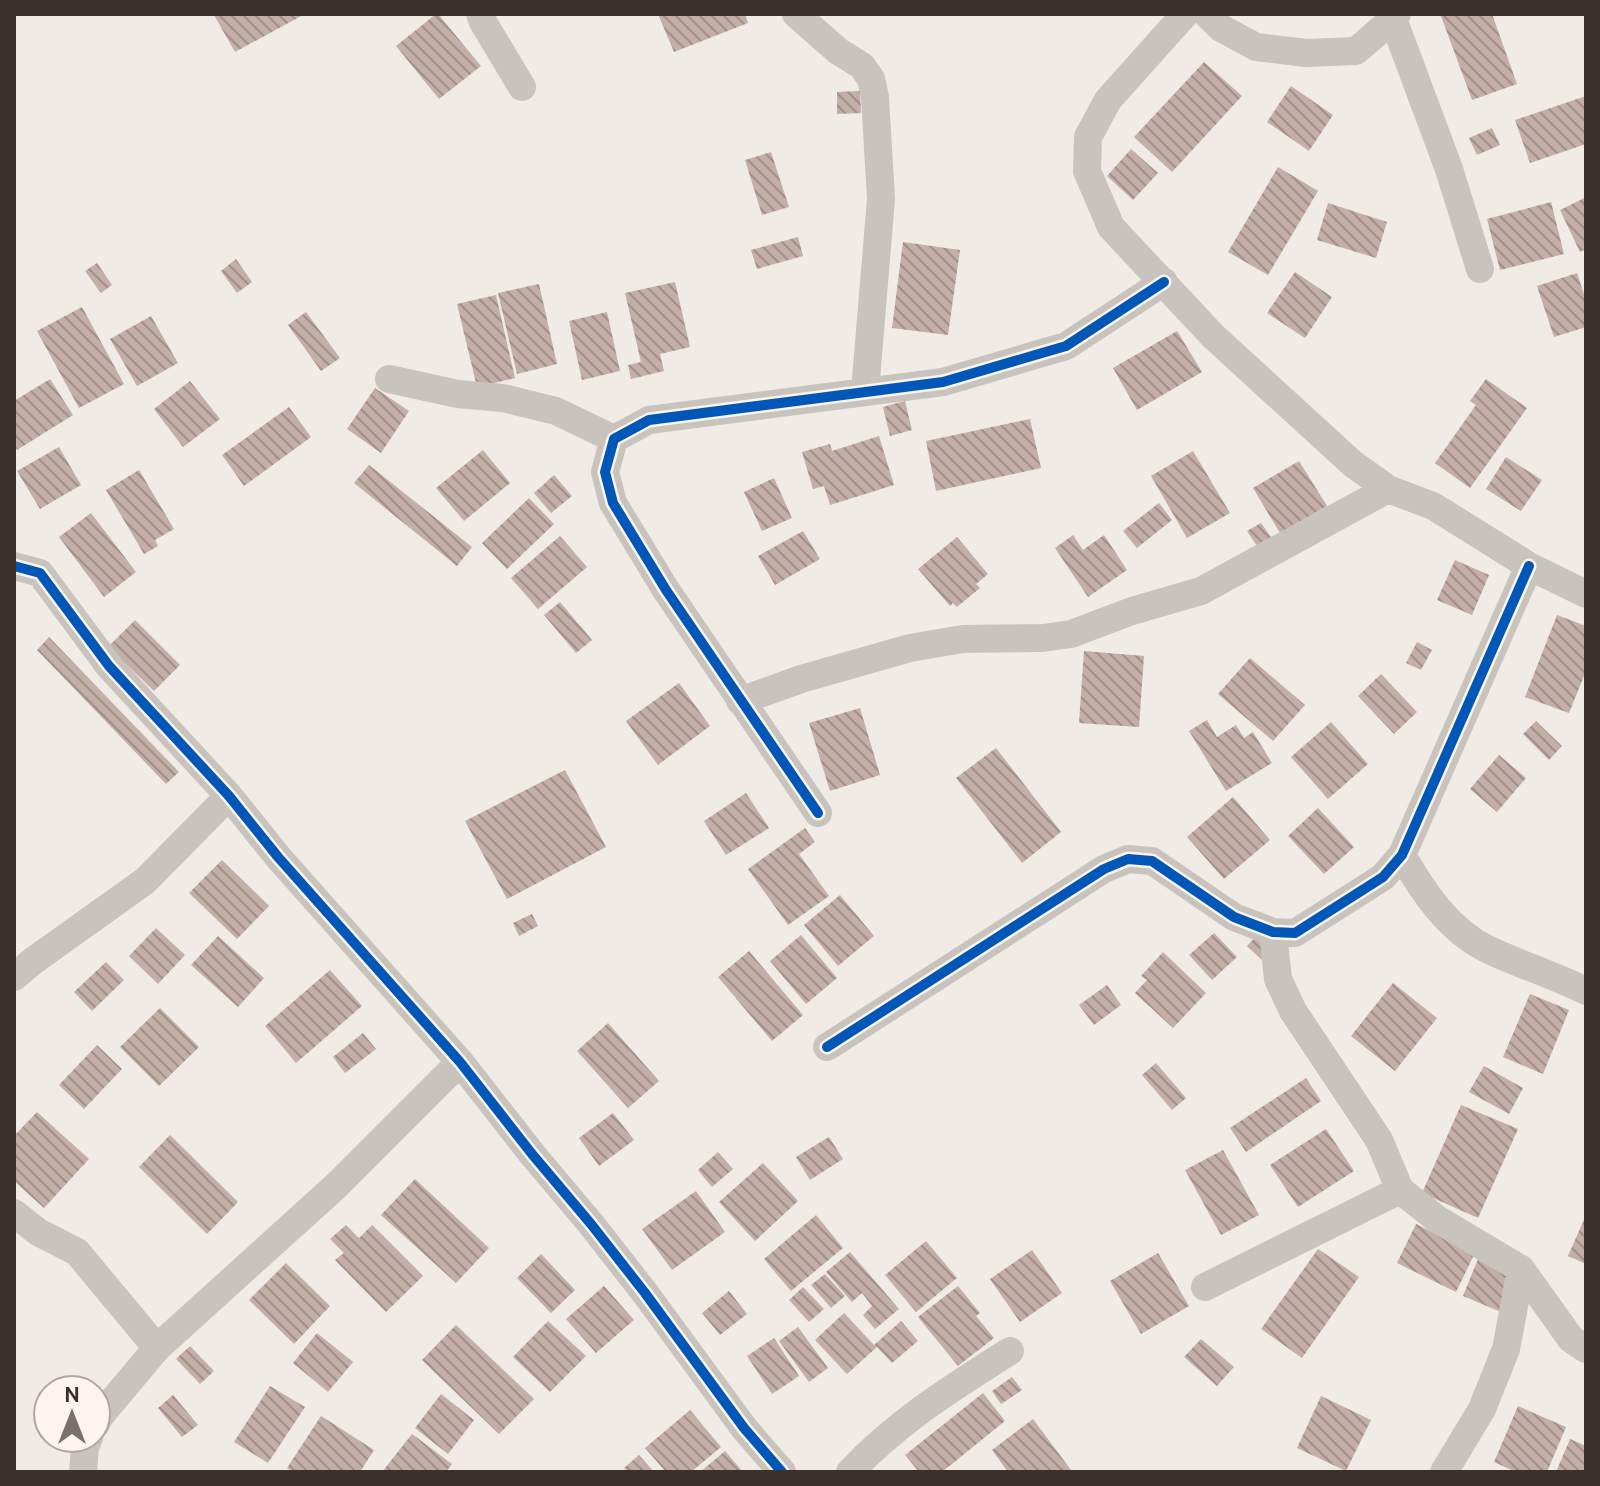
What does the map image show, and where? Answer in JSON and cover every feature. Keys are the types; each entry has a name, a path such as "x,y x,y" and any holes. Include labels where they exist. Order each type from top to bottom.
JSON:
{"street":[{"path":"480,14 522,87"},
{"path":"796,14 838,51 862,66 871,79 875,97 881,199 865,391"},
{"path":"1185,14 1108,100 1088,137 1087,171 1111,227 1213,336 1353,464 1388,489 1433,506 1529,566 1586,594"},
{"path":"1207,14 1221,28 1256,47 1306,53 1356,51 1395,17 1449,169 1480,269"},
{"path":"818,813 666,590 613,503 605,472 614,439 649,420 943,382 1066,346 1164,282"},
{"path":"389,379 458,394 503,398 556,411 614,439"},
{"path":"740,701 801,679 910,648 963,639 1043,638 1071,634 1132,611 1201,591 1388,489"},
{"path":"14,566 40,573 109,666 229,796 278,857 460,1062 591,1224 744,1428 782,1472"},
{"path":"827,1047 1104,869 1128,859 1152,861 1234,917 1273,932 1295,933 1383,877 1402,855 1529,566"},
{"path":"14,977 145,881 229,796"},
{"path":"1402,855 1422,889 1453,925 1486,949 1586,991"},
{"path":"1273,932 1278,979 1293,1011 1379,1140 1400,1190 1437,1219 1521,1269 1571,1339 1586,1349"},
{"path":"112,1402 157,1348 336,1186 460,1062"},
{"path":"1205,1287 1400,1190"},
{"path":"14,1213 38,1232 77,1252 157,1348"},
{"path":"1444,1472 1482,1409 1506,1349 1521,1269"},
{"path":"850,1472 874,1446 930,1401 1010,1351"}],"building":[{"path":"216,14 305,14 235,52"},
{"path":"436,14 481,66 439,99 396,46"},
{"path":"658,14 745,14 748,23 674,52"},
{"path":"1492,14 1517,84 1472,100 1441,16"},
{"path":"1204,62 1242,96 1172,172 1134,137"},
{"path":"1291,86 1333,115 1309,151 1267,122"},
{"path":"860,91 861,113 837,114 837,92"},
{"path":"1586,96 1586,144 1530,163 1515,120"},
{"path":"1492,128 1500,145 1477,155 1469,138"},
{"path":"1131,149 1158,173 1133,200 1107,176"},
{"path":"771,152 789,207 762,215 745,160"},
{"path":"1278,167 1318,191 1268,275 1228,252"},
{"path":"1586,197 1586,249 1580,252 1560,210"},
{"path":"1551,202 1564,254 1500,270 1487,219"},
{"path":"1328,203 1387,222 1376,258 1317,240"},
{"path":"798,237 803,256 757,269 751,250"},
{"path":"903,242 960,250 948,335 892,328"},
{"path":"236,259 252,282 237,293 221,271"},
{"path":"97,263 112,285 101,293 85,271"},
{"path":"1295,272 1332,297 1305,338 1267,313"},
{"path":"1577,273 1586,300 1586,327 1554,337 1537,286"},
{"path":"675,282 690,347 660,354 664,371 631,379 628,365 641,362 625,293"},
{"path":"539,284 557,364 517,374 498,293"},
{"path":"496,295 515,378 477,387 457,304"},
{"path":"82,307 124,384 79,408 37,331"},
{"path":"306,312 340,358 321,371 288,325"},
{"path":"607,312 620,371 582,380 569,321"},
{"path":"151,316 178,363 137,386 110,339"},
{"path":"1177,331 1202,372 1137,410 1113,368"},
{"path":"50,379 73,415 17,450 14,444 14,401"},
{"path":"1486,379 1527,408 1470,488 1435,463 1476,405 1470,401"},
{"path":"190,381 220,419 183,447 154,409"},
{"path":"375,388 409,411 381,453 347,429"},
{"path":"905,401 912,430 890,436 883,407"},
{"path":"289,407 311,437 244,486 222,455"},
{"path":"1030,419 1041,468 936,491 926,441"},
{"path":"879,436 894,485 830,505 824,486 813,489 802,452 830,444 832,451"},
{"path":"59,447 81,485 40,509 17,471"},
{"path":"483,450 510,483 464,521 436,488"},
{"path":"1193,451 1230,513 1187,538 1151,476"},
{"path":"1506,457 1542,480 1521,511 1486,489"},
{"path":"1299,461 1327,506 1280,533 1253,488"},
{"path":"369,465 472,547 457,566 354,483"},
{"path":"139,470 174,529 155,540 158,546 144,554 106,490"},
{"path":"554,475 572,496 551,513 534,493"},
{"path":"774,478 792,518 762,531 744,492"},
{"path":"529,498 554,524 507,569 482,543"},
{"path":"1159,503 1172,520 1137,548 1123,531"},
{"path":"91,513 136,572 104,597 59,537"},
{"path":"1261,523 1273,540 1259,549 1247,531"},
{"path":"803,531 820,559 775,585 758,556"},
{"path":"1073,535 1083,550 1104,535 1127,570 1088,597 1055,548"},
{"path":"560,536 587,567 538,609 511,578"},
{"path":"957,537 988,574 976,584 980,588 957,607 953,603 950,606 918,569"},
{"path":"1455,560 1489,575 1472,615 1437,600"},
{"path":"560,602 592,640 576,653 544,615"},
{"path":"1557,615 1586,626 1586,671 1569,713 1525,697"},
{"path":"135,620 180,665 154,691 108,647"},
{"path":"49,637 179,772 166,784 37,650"},
{"path":"1417,642 1432,650 1421,670 1406,663"},
{"path":"1084,651 1144,656 1139,727 1079,723"},
{"path":"1250,658 1305,705 1273,741 1218,694"},
{"path":"1381,674 1417,712 1394,734 1358,696"},
{"path":"679,683 710,726 658,765 626,721"},
{"path":"860,708 880,775 830,791 809,723"},
{"path":"1207,720 1217,737 1236,725 1244,738 1253,732 1272,763 1226,791 1189,731"},
{"path":"1536,721 1562,746 1549,760 1523,734"},
{"path":"1331,722 1368,764 1328,799 1291,757"},
{"path":"996,748 1061,832 1022,863 956,778"},
{"path":"1499,755 1526,778 1497,812 1470,789"},
{"path":"565,770 606,847 507,899 465,821"},
{"path":"746,793 769,828 726,855 704,821"},
{"path":"1233,797 1270,840 1224,879 1187,837"},
{"path":"1318,808 1354,847 1324,874 1288,836"},
{"path":"805,828 815,842 799,854 829,896 788,925 748,869"},
{"path":"222,860 269,906 237,939 189,893"},
{"path":"840,895 874,936 838,966 804,925"},
{"path":"532,914 538,926 519,936 513,923"},
{"path":"156,928 185,955 158,984 129,956"},
{"path":"1214,933 1237,957 1212,980 1189,955"},
{"path":"801,935 837,978 806,1004 770,961"},
{"path":"1257,935 1273,951 1263,961 1247,946"},
{"path":"218,936 264,978 238,1007 191,965"},
{"path":"749,951 803,1015 772,1041 718,977"},
{"path":"1163,952 1206,993 1173,1028 1135,993 1147,980 1141,976"},
{"path":"106,962 124,980 92,1011 74,992"},
{"path":"330,970 362,1006 296,1063 265,1026"},
{"path":"1393,983 1437,1018 1395,1071 1351,1036"},
{"path":"1107,985 1121,1005 1094,1025 1079,1005"},
{"path":"1530,994 1569,1010 1543,1074 1503,1057"},
{"path":"160,1008 199,1047 159,1086 120,1047"},
{"path":"608,1023 659,1081 628,1108 577,1051"},
{"path":"363,1033 376,1049 345,1073 333,1057"},
{"path":"97,1045 122,1069 84,1109 59,1085"},
{"path":"1156,1063 1186,1098 1172,1110 1142,1075"},
{"path":"1484,1066 1523,1088 1509,1114 1469,1092"},
{"path":"1306,1078 1321,1101 1246,1152 1230,1128"},
{"path":"1461,1105 1518,1129 1478,1218 1422,1193"},
{"path":"37,1112 89,1159 44,1208 14,1181 14,1136"},
{"path":"613,1113 634,1140 599,1166 579,1138"},
{"path":"1326,1129 1354,1171 1298,1207 1270,1165"},
{"path":"170,1135 238,1202 207,1234 139,1167"},
{"path":"829,1137 843,1159 810,1180 796,1157"},
{"path":"1223,1150 1259,1215 1221,1235 1185,1170"},
{"path":"718,1152 733,1169 712,1187 698,1170"},
{"path":"763,1163 798,1201 755,1241 719,1202"},
{"path":"415,1179 489,1248 456,1283 381,1215"},
{"path":"696,1191 725,1232 672,1270 642,1229"},
{"path":"816,1215 843,1248 791,1291 764,1259"},
{"path":"1586,1215 1586,1264 1568,1256"},
{"path":"1416,1224 1475,1253 1456,1292 1397,1263"},
{"path":"346,1225 359,1238 372,1225 423,1276 386,1312 335,1260 344,1253 330,1239"},
{"path":"926,1241 957,1278 916,1312 885,1275"},
{"path":"1318,1249 1359,1277 1302,1358 1261,1329"},
{"path":"1032,1250 1062,1293 1020,1322 990,1279"},
{"path":"850,1252 899,1309 875,1329 863,1315 872,1306 862,1293 852,1302 826,1272"},
{"path":"1158,1253 1189,1306 1141,1334 1110,1281"},
{"path":"541,1254 575,1290 551,1313 517,1278"},
{"path":"1480,1254 1519,1269 1501,1312 1463,1296"},
{"path":"286,1263 330,1306 294,1344 249,1300"},
{"path":"825,1274 845,1296 831,1308 811,1285"},
{"path":"604,1286 634,1320 596,1353 566,1319"},
{"path":"958,1286 980,1313 976,1316 994,1338 958,1366 918,1317"},
{"path":"803,1287 824,1309 809,1322 789,1300"},
{"path":"729,1291 747,1314 720,1335 702,1313"},
{"path":"844,1313 874,1345 901,1321 918,1341 892,1363 877,1347 847,1374 815,1340"},
{"path":"548,1321 586,1356 550,1392 513,1357"},
{"path":"456,1325 534,1399 499,1434 422,1360"},
{"path":"798,1327 828,1368 809,1382 779,1341"},
{"path":"317,1333 353,1362 328,1392 293,1363"},
{"path":"774,1338 799,1376 772,1394 747,1356"},
{"path":"1201,1339 1234,1367 1217,1386 1184,1357"},
{"path":"190,1346 214,1371 200,1384 176,1359"},
{"path":"1012,1377 1022,1390 1001,1404 992,1391"},
{"path":"270,1386 305,1407 268,1463 234,1442"},
{"path":"983,1393 1005,1421 942,1472 919,1472 905,1455"},
{"path":"441,1394 474,1420 448,1454 415,1428"},
{"path":"173,1395 198,1425 182,1437 158,1408"},
{"path":"1321,1396 1371,1420 1346,1471 1297,1448"},
{"path":"1518,1406 1566,1427 1547,1472 1516,1472 1494,1462"},
{"path":"690,1410 721,1447 691,1472 666,1472 645,1448"},
{"path":"321,1416 374,1450 360,1472 293,1472 287,1468"},
{"path":"1033,1419 1071,1470 1008,1472 992,1450"},
{"path":"412,1434 452,1464 446,1472 382,1472"},
{"path":"1570,1439 1586,1446 1586,1472 1556,1472"},
{"path":"725,1451 743,1472 700,1472"},
{"path":"639,1455 654,1472 628,1472 624,1468"}],"cycle path":[{"path":"818,813 666,590 613,503 605,472 614,439 649,420 943,382 1066,346 1164,282"},
{"path":"14,566 40,573 109,666 229,796 278,857 460,1062 591,1224 744,1428 782,1472"},
{"path":"827,1047 1104,869 1128,859 1152,861 1234,917 1273,932 1295,933 1383,877 1402,855 1529,566"}]}
